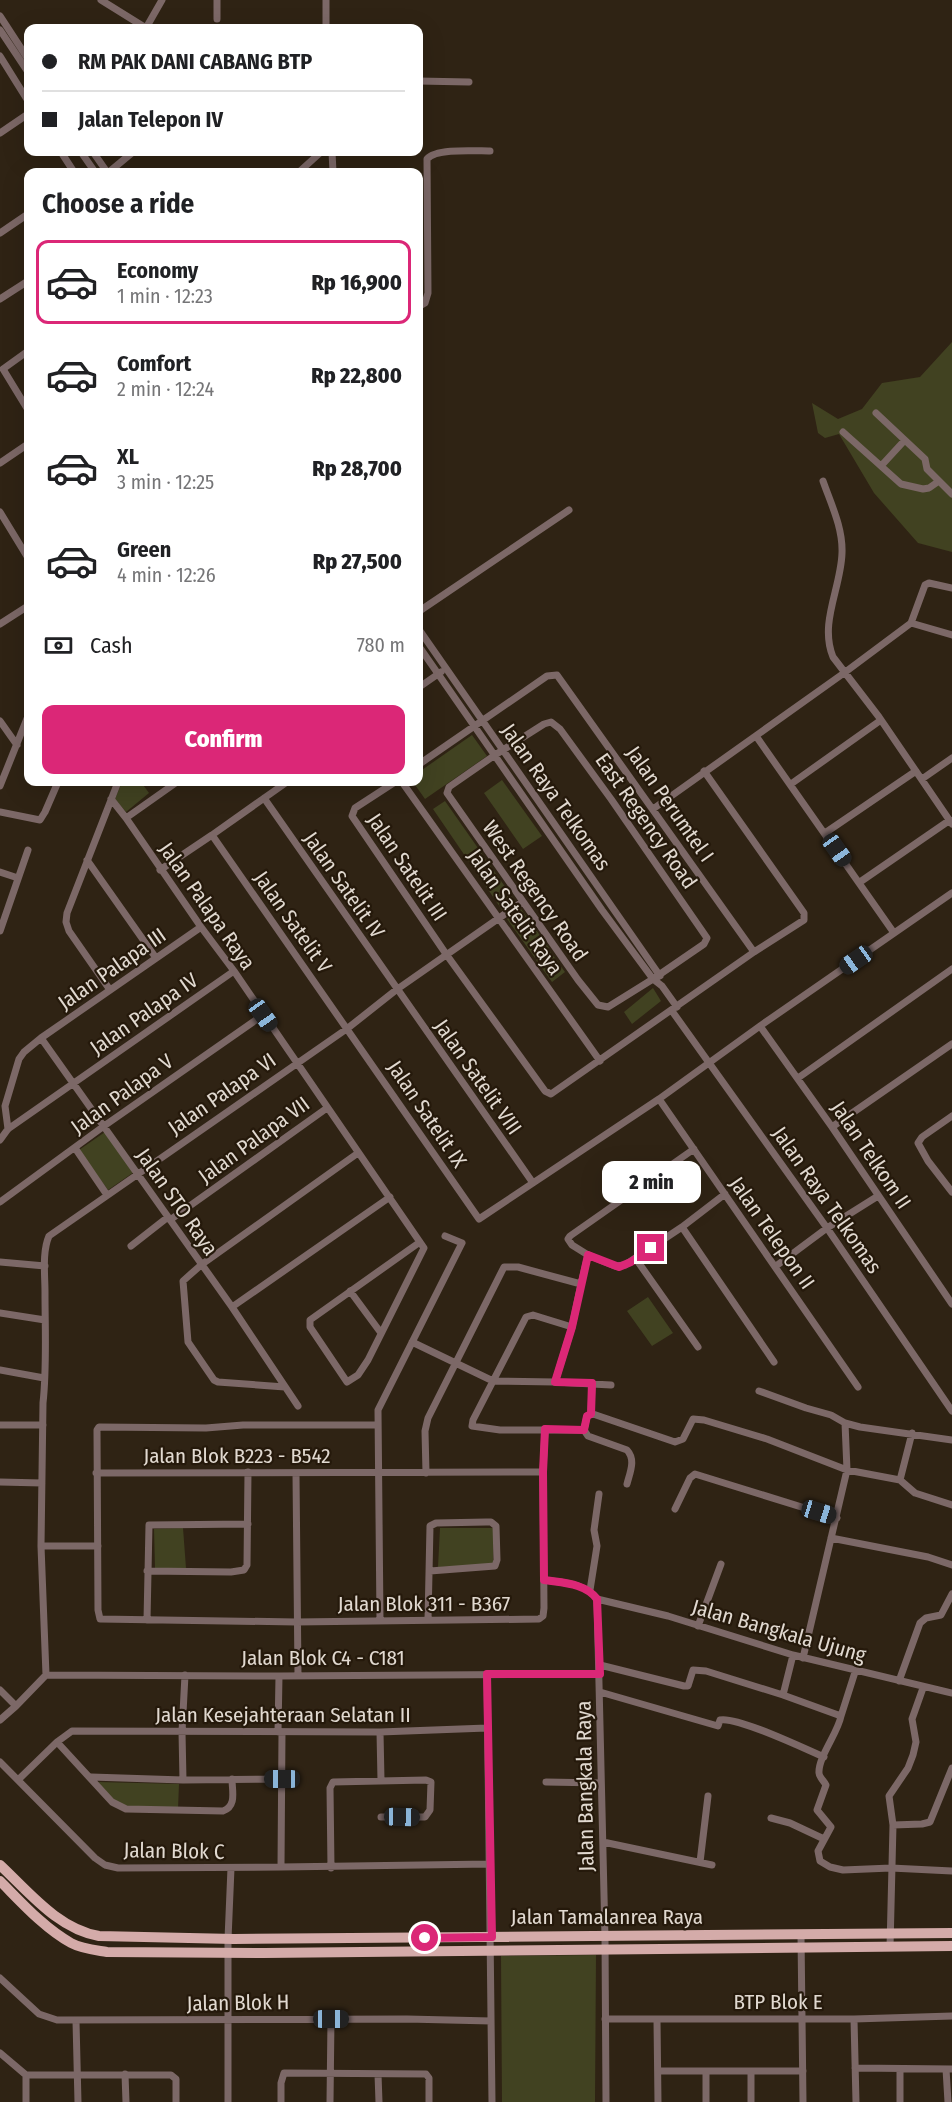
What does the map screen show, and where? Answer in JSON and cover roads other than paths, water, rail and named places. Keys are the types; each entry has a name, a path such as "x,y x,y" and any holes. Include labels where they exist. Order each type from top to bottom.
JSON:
{"main road":[{"name":"Jalan Tamalanrea Raya","path":"0,1865 58,1919 83,1933 99,1936 228,1939 952,1933"},
{"name":"Jalan Tamalanrea Raya","path":"0,1881 37,1917 70,1943 107,1952 228,1953 952,1946"}],"street":[{"path":"101,0 140,24"},
{"path":"148,24 162,0"},
{"path":"217,0 217,19"},
{"path":"326,0 326,24"},
{"path":"0,16 24,53"},
{"path":"0,30 24,66"},
{"path":"0,56 24,95"},
{"path":"423,81 469,82"},
{"path":"0,133 24,117"},
{"path":"423,304 428,293 427,159 437,153 490,151"},
{"path":"113,168 128,156"},
{"path":"304,168 317,156"},
{"path":"0,233 24,217"},
{"path":"0,299 24,284"},
{"path":"24,354 3,369 24,404"},
{"path":"876,413 925,459 927,469 952,494"},
{"path":"843,432 901,484 913,488 929,488 939,481"},
{"path":"881,466 904,441"},
{"path":"0,463 24,447"},
{"path":"823,481 840,531 842,553 840,575 829,616 828,643 833,657 881,720 951,822 860,882"},
{"path":"423,609 569,510"},
{"path":"0,512 24,551"},
{"path":"653,809 911,623 925,585 929,583 952,588"},
{"path":"0,624 24,609"},
{"path":"911,623 952,635"},
{"name":"Jalan Raya Telkomas","path":"423,635 610,905 710,1063 952,1411"},
{"name":"Jalan Raya Telkomas","path":"423,652 602,910 656,977"},
{"path":"423,684 446,668"},
{"name":"Jalan Perumtel I","path":"483,721 547,676 557,675 754,952"},
{"path":"791,784 881,720"},
{"path":"423,762 483,721"},
{"path":"0,722 17,745"},
{"name":"East Regency Road","path":"504,749 544,724 551,722 556,726 707,936 704,944 656,977"},
{"path":"0,786 24,727"},
{"path":"756,736 894,933"},
{"path":"495,755 504,749"},
{"name":"West Regency Road","path":"495,755 449,787 447,793 522,902 598,1005 605,1007 611,1005 656,977"},
{"path":"922,779 952,758"},
{"path":"0,771 8,765"},
{"path":"446,954 545,1092 551,1094 754,952 804,920 804,913 704,771"},
{"path":"825,833 916,771"},
{"path":"0,812 39,820 56,786"},
{"path":"110,990 69,931 66,922 67,913 116,786"},
{"path":"126,818 171,786"},
{"path":"160,870 281,786"},
{"name":"Jalan Satelit III","path":"389,786 355,808 352,816 446,954"},
{"name":"Jalan Satelit Raya","path":"405,786 600,1061"},
{"name":"Jalan Satelit IV","path":"264,798 396,990"},
{"name":"Jalan Palapa Raya","path":"111,799 234,971 420,1242"},
{"name":"Jalan Satelit V","path":"212,835 348,1028"},
{"path":"0,931 28,850"},
{"path":"87,860 156,958"},
{"path":"0,872 18,878"},
{"path":"533,1183 659,1099 952,893"},
{"name":"Jalan Palapa VI","path":"46,1675 41,1546 45,1266 47,1241 51,1234 348,1028 396,990 522,902"},
{"path":"602,910 610,905"},
{"name":"Jalan Palapa III","path":"41,1038 201,927"},
{"path":"798,1078 952,969"},
{"name":"Jalan Palapa IV","path":"0,1140 8,1129 234,971"},
{"name":"Jalan Satelit VIII","path":"396,990 533,1183"},
{"name":"Jalan Palapa V","path":"0,1202 263,1015"},
{"name":"Jalan Telkom II","path":"760,1026 832,1127 952,1304"},
{"name":"Jalan Satelit IX","path":"348,1028 480,1219 533,1183"},
{"path":"8,1129 4,1112 6,1100 22,1054 41,1038"},
{"name":"Jalan STO Raya","path":"41,1038 232,1307 298,1406"},
{"path":"832,1127 952,1044"},
{"name":"Jalan Telepon II","path":"659,1099 858,1387"},
{"name":"Jalan Palapa VII","path":"131,1246 327,1108"},
{"path":"952,1116 922,1137 918,1143 928,1161 949,1183 952,1192"},
{"path":"75,1148 108,1195"},
{"path":"694,1149 570,1236 568,1239 572,1245 588,1255 615,1266 625,1265 682,1227 725,1194"},
{"path":"285,1387 217,1382 187,1339 182,1283 201,1264 358,1153"},
{"path":"776,1266 826,1228 878,1196"},
{"path":"232,1307 390,1197"},
{"path":"682,1227 774,1362"},
{"path":"380,1620 379,1406 462,1243 445,1236"},
{"path":"420,1242 424,1248 368,1360 358,1375 347,1382 309,1323 313,1316 420,1242"},
{"path":"555,1382 572,1327 588,1255"},
{"path":"636,1259 698,1347"},
{"path":"0,1262 45,1266"},
{"path":"426,1473 426,1423 454,1363 505,1266 518,1267 581,1284"},
{"path":"350,1291 381,1333"},
{"path":"0,1313 45,1320"},
{"path":"572,1327 529,1315 473,1420 473,1427 500,1430 584,1430"},
{"path":"412,1342 493,1381 611,1385"},
{"path":"0,1370 44,1378"},
{"path":"592,1383 591,1414 587,1416 584,1430 588,1436 627,1450 631,1454 633,1462 627,1484"},
{"path":"759,1390 860,1427 952,1440"},
{"path":"591,1414 675,1442 683,1439 693,1419 704,1420 766,1439 848,1470 900,1480 915,1492 952,1505"},
{"path":"803,1658 848,1470 845,1423"},
{"path":"0,1425 43,1425"},
{"path":"41,1546 98,1546 96,1473 97,1430 100,1427 378,1425"},
{"path":"545,1429 544,1580 590,1590 597,1599"},
{"path":"900,1480 912,1433"},
{"path":"147,1571 231,1572 244,1570 248,1524 248,1472"},
{"name":"Jalan Blok B223 - B542","path":"96,1473 543,1472"},
{"path":"296,1474 298,1675"},
{"path":"675,1509 690,1478 695,1474 837,1518"},
{"path":"0,1482 42,1483"},
{"path":"590,1590 597,1546 594,1530 598,1494"},
{"path":"428,1620 431,1524 491,1522 496,1527 497,1564 491,1568 430,1571"},
{"path":"147,1620 149,1525 248,1524"},
{"path":"831,1538 928,1557 952,1564"},
{"name":"Jalan Blok 311 - B367","path":"98,1546 100,1619 296,1622 528,1620 542,1617 544,1580"},
{"path":"698,1626 721,1564"},
{"path":"900,1681 920,1623 926,1618 941,1615 952,1594"},
{"name":"Jalan Bangkala Ujung","path":"597,1599 698,1626 803,1658 952,1694"},
{"name":"Jalan Bangkala Raya","path":"597,1599 605,1937 606,2102"},
{"path":"783,1695 793,1655"},
{"path":"600,1665 684,1686 688,1686 693,1670 706,1671 841,1716"},
{"path":"856,1670 840,1724 824,1757 819,1774 826,1785 817,1810 831,1827 818,1851 818,1857 823,1864 830,1867 850,1870 891,1868 952,1871"},
{"path":"487,1674 492,1937 492,2102"},
{"name":"Jalan Blok C4 - C181","path":"46,1675 600,1674"},
{"path":"0,1720 16,1707 46,1675"},
{"path":"183,1780 182,1732 185,1675"},
{"path":"279,1676 282,1779 281,1867"},
{"path":"890,1947 893,1825 889,1796 908,1768 913,1755 916,1742 912,1719 922,1688"},
{"path":"0,1690 16,1707"},
{"path":"600,1692 717,1726 720,1720 725,1719 749,1726 824,1757"},
{"name":"Jalan Kesejahteraan Selatan II","path":"57,1742 72,1731 380,1732 487,1728"},
{"path":"380,1732 381,1780"},
{"path":"19,1779 57,1742 112,1802 120,1807 133,1810 223,1811 229,1809 233,1802 232,1779"},
{"name":"Jalan Blok C","path":"0,1762 95,1858 105,1865 118,1868 331,1868 490,1864"},
{"path":"893,1825 922,1824 930,1821 951,1778 952,1768"},
{"path":"91,1777 183,1780 282,1779"},
{"path":"331,1868 331,1784 333,1782 426,1780 431,1782 430,1810 425,1817 381,1817"},
{"path":"546,1782 601,1783"},
{"path":"700,1862 708,1796"},
{"path":"771,1818 790,1823 824,1839"},
{"path":"603,1842 712,1865"},
{"path":"228,2102 228,1939 231,1868"},
{"path":"801,1935 803,2102"},
{"name":"Jalan Blok H","path":"0,1978 39,2014 57,2020 491,2021"},
{"name":"BTP Blok E","path":"605,2019 854,2019 952,2016"},
{"path":"330,2102 331,2019"},
{"path":"854,2019 856,2102"},
{"path":"657,2020 658,2102"},
{"path":"76,2021 78,2102"},
{"path":"0,2053 26,2075 171,2075 176,2079 176,2102"},
{"path":"855,2068 949,2069 948,2102"},
{"path":"900,2069 900,2102"},
{"path":"658,2071 803,2071"},
{"path":"706,2071 706,2102"},
{"path":"751,2071 751,2102"},
{"path":"281,2102 281,2083 284,2073 330,2072 426,2074 429,2078 429,2102"},
{"path":"125,2074 126,2102"},
{"path":"378,2074 379,2102"},
{"path":"26,2075 26,2102"}]}
